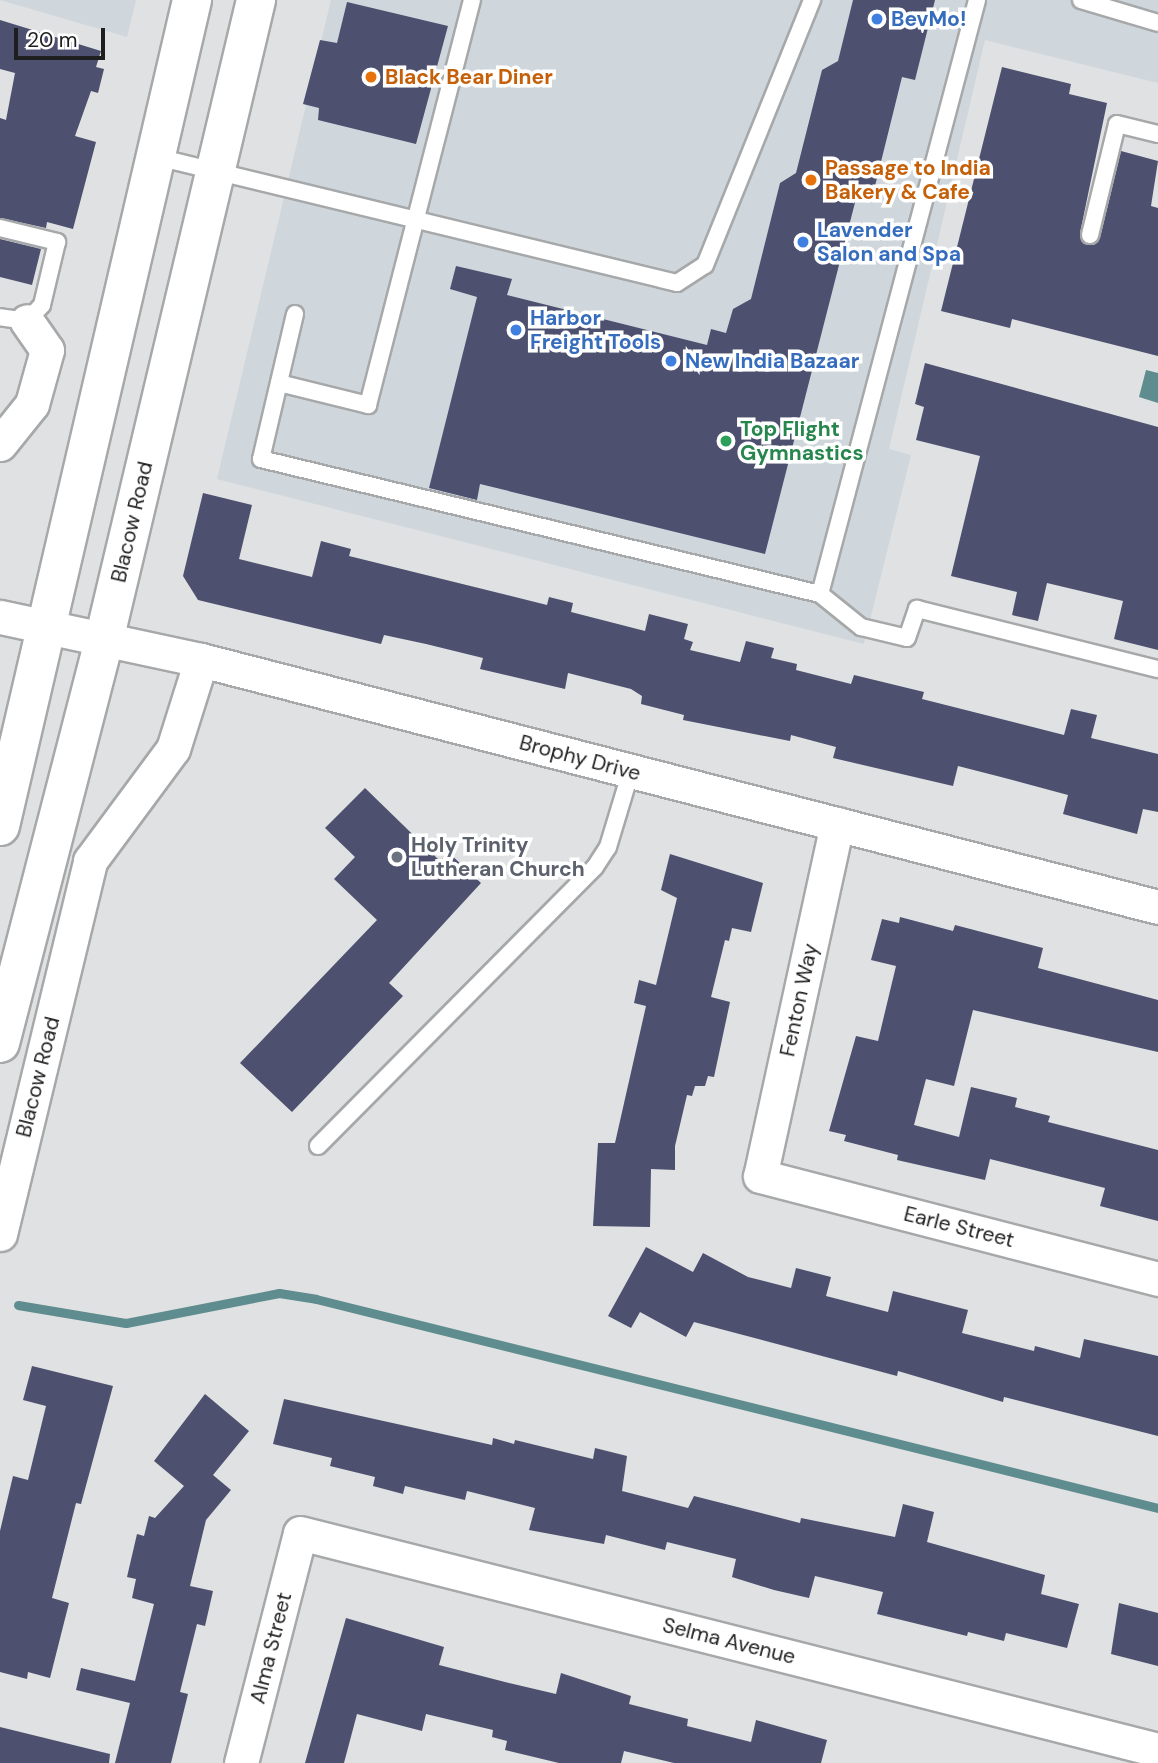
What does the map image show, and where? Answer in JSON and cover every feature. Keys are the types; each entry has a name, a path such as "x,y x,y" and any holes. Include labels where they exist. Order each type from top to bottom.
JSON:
{"main road":[{"path":"0,826 50,626 192,0"},
{"name":"Blacow Road","path":"0,1042 105,636 256,0"}],"street":[{"path":"0,444 32,404 47,350 13,319"},
{"name":"Brophy Drive","path":"0,617 105,636 201,660 1158,907"},
{"name":"Blacow Road","path":"0,1234 90,861 173,749 201,660"},
{"name":"Fenton Way","path":"760,1176 837,824"},
{"name":"Earle Street","path":"760,1176 1158,1279"},
{"name":"Selma Avenue","path":"300,1533 1158,1749"},
{"name":"Alma Street","path":"242,1763 300,1533"}],"lane":[{"path":"279,383 368,405 472,0"},
{"path":"157,157 677,284 705,265 812,0"},
{"path":"820,594 977,0"},
{"path":"1081,0 1158,23"},
{"path":"1090,235 1117,124 1158,134"},
{"path":"0,228 58,242 42,305 13,319"},
{"path":"295,314 261,459 820,594 861,627 907,638 917,609 1158,669"},
{"path":"318,1146 595,867 608,847 631,771"}],"shaded area":[{"path":"0,0 136,0 127,37"},
{"path":"331,0 1158,0 1158,83 985,40 889,449 911,455 864,644 217,479"}],"water":[{"path":"1146,370 1158,373 1158,403 1139,397"}],"building":[{"path":"853,0 935,0 915,80 902,77 874,190 859,187 765,554 480,484 477,500 429,488 477,297 450,289 456,266 512,279 507,295 707,345 711,329 726,333 733,309 751,299 780,183 796,173 822,70 838,61"},
{"name":"Black Bear Diner","path":"347,2 448,26 416,144 318,120 319,108 303,104 320,40 337,43"},
{"path":"0,20 101,51 96,67 104,69 98,93 91,91 75,136 96,142 73,229 47,222 46,228 0,218 0,118 6,120 15,73 0,69"},
{"path":"1002,67 1071,84 1069,94 1107,103 1080,233 1083,243 1094,245 1100,238 1121,151 1158,161 1151,206 1158,208 1158,356 1012,319 1010,328 941,311"},
{"path":"0,239 41,249 32,285 0,277"},
{"path":"925,363 1158,427 1158,650 1114,639 1123,601 1047,583 1038,621 1012,615 1017,592 951,576 980,456 916,440 924,407 915,404"},
{"path":"203,493 252,505 239,559 312,577 321,541 351,549 349,556 547,605 549,597 573,603 571,612 645,631 649,614 688,624 684,639 693,642 690,650 740,662 746,641 774,648 771,658 797,664 796,670 851,684 854,675 924,692 922,699 1064,735 1071,709 1097,715 1091,738 1158,754 1158,812 1143,809 1137,834 1063,814 1068,795 958,766 953,786 833,758 836,747 791,735 790,741 683,720 684,715 641,704 642,696 631,689 568,673 565,689 480,669 483,658 426,644 384,635 381,644 198,600 183,576"},
{"path":"365,788 440,861 448,852 481,883 389,983 403,996 292,1112 240,1063 377,920 334,879 355,857 325,828"},
{"path":"670,854 763,883 751,932 732,928 729,941 725,940 711,997 730,1002 714,1077 708,1076 705,1086 695,1086 692,1096 687,1095 675,1146 675,1170 651,1169 650,1227 593,1226 598,1143 615,1143 646,1006 634,1003 639,980 656,985 677,898 661,890"},
{"path":"900,917 953,931 955,925 1043,948 1038,968 1158,1000 1158,1052 973,1010 954,1086 926,1079 914,1125 959,1137 971,1087 1017,1098 1015,1107 1050,1116 1048,1122 1158,1150 1158,1221 1100,1206 1105,1188 990,1159 985,1180 897,1160 898,1155 844,1141 846,1135 829,1131 856,1036 878,1041 896,966 871,960 882,919 899,923"},
{"path":"646,1247 693,1272 703,1253 748,1277 791,1288 796,1268 831,1277 826,1296 888,1312 893,1291 968,1310 962,1333 1034,1351 1035,1346 1080,1358 1084,1339 1158,1356 1158,1436 1004,1397 1003,1402 898,1371 897,1376 694,1322 686,1337 640,1312 631,1328 608,1316"},
{"path":"32,1366 113,1386 81,1504 76,1503 52,1598 69,1603 50,1678 28,1672 27,1679 0,1672 0,1531 13,1476 28,1480 46,1406 23,1400"},
{"path":"205,1394 249,1431 213,1475 231,1490 206,1520 190,1586 213,1591 205,1626 197,1624 180,1692 188,1694 171,1763 115,1763 130,1703 76,1690 81,1668 135,1681 154,1604 132,1598 136,1579 127,1577 137,1534 144,1536 149,1516 155,1518 184,1486 154,1461"},
{"path":"284,1399 492,1445 493,1438 514,1444 515,1440 593,1459 595,1448 627,1456 622,1491 688,1508 694,1496 800,1523 801,1518 895,1537 903,1504 934,1512 927,1542 1045,1575 1041,1594 1079,1604 1067,1648 1006,1633 1004,1641 968,1632 967,1636 877,1614 883,1592 815,1576 809,1598 774,1590 732,1577 736,1559 667,1542 665,1550 606,1535 604,1544 529,1530 535,1508 467,1491 465,1500 405,1486 403,1494 373,1486 375,1477 330,1466 332,1458 273,1444"},
{"path":"1119,1603 1158,1613 1158,1666 1111,1654"},
{"path":"346,1618 444,1647 439,1665 505,1682 556,1694 561,1673 631,1696 629,1704 688,1719 687,1726 751,1742 756,1720 827,1740 821,1763 674,1763 624,1751 621,1763 559,1763 505,1750 507,1741 492,1737 493,1730 426,1714 422,1731 357,1714 344,1763 305,1763"},
{"path":"0,1727 110,1754 109,1763 0,1763"}],"waterway":[{"path":"18,1305 126,1323 279,1293 316,1299 1158,1508"}],"place":[{"name":"BevMo!","path":"877,19"},
{"name":"Black Bear Diner","path":"371,77"},
{"name":"Passage to India Bakery & Cafe","path":"811,180"},
{"name":"Lavender Salon and Spa","path":"803,242"},
{"name":"Harbor Freight Tools","path":"516,330"},
{"name":"New India Bazaar","path":"671,361"},
{"name":"Top Flight Gymnastics","path":"726,441"},
{"name":"Holy Trinity Lutheran Church","path":"397,857"}]}
